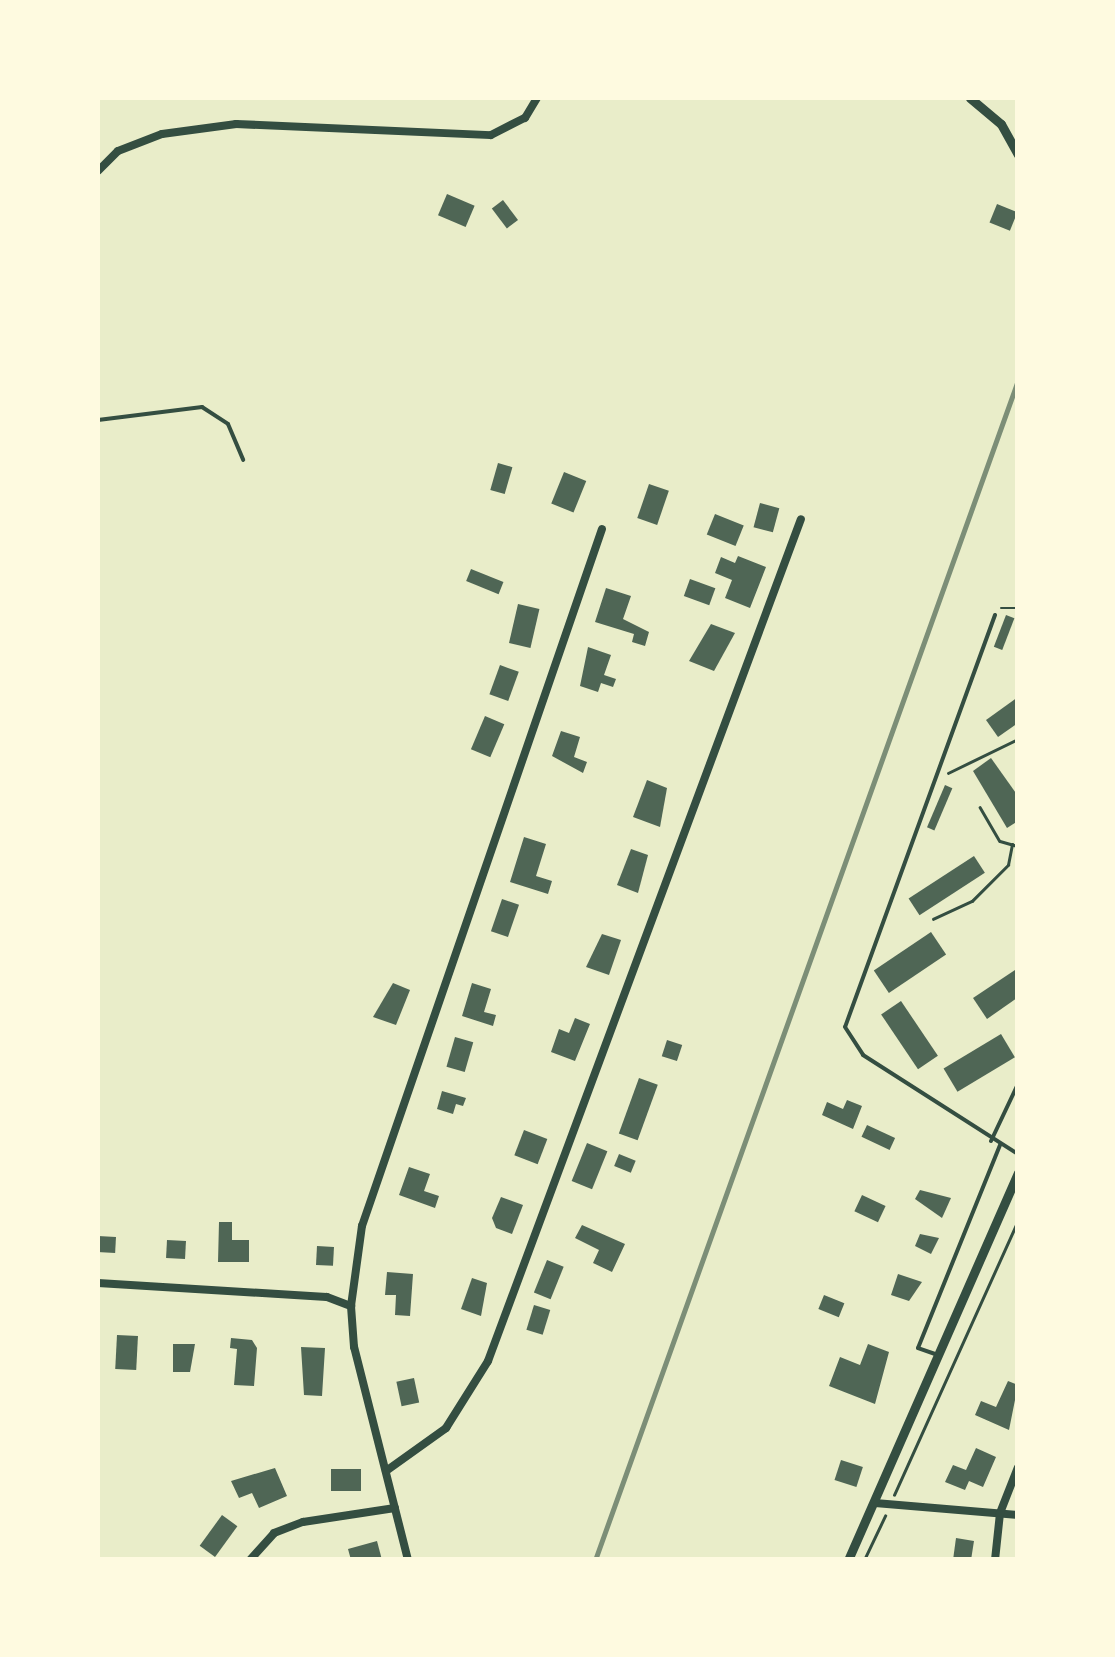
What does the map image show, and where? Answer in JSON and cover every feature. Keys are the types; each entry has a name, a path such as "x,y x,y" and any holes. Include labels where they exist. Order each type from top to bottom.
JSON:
{"street":[{"path":"98,171 118,151 162,134 236,124 492,135 525,118 537,98"},
{"path":"970,98 1001,124 1018,155"},
{"path":"386,1471 446,1428 488,1361 801,519"},
{"path":"408,1560 360,1376 351,1306 362,1226 602,530"},
{"path":"848,1560 1018,1173"},
{"path":"98,1283 326,1297 351,1306"},
{"path":"995,1560 1000,1513 1018,1467"},
{"path":"875,1503 1018,1515"},
{"path":"250,1560 274,1533 303,1522 395,1508"}],"lane":[{"path":"98,420 202,407 228,424 243,460"},
{"path":"995,616 845,1027 862,1055 991,1141 1018,1154"},
{"path":"991,1141 1018,1084"},
{"path":"939,1355 918,1348 1000,1145"}],"path":[{"path":"995,616 999,609 1018,608"},
{"path":"938,770 964,769 1018,738"},
{"path":"933,920 972,901 1008,865 1015,845 1000,841 980,807"},
{"path":"864,1560 1018,1220"}],"building":[{"path":"447,194 475,206 466,227 438,215"},
{"path":"503,200 518,220 507,228 492,208"},
{"path":"997,204 1017,212 1010,231 990,223"},
{"path":"498,463 512,467 505,494 490,490"},
{"path":"564,472 586,481 574,513 551,504"},
{"path":"649,484 669,491 657,525 637,518"},
{"path":"760,503 779,508 773,532 754,527"},
{"path":"715,514 744,526 736,546 707,534"},
{"path":"738,556 766,567 750,608 725,598 732,580 715,573 721,557 735,563"},
{"path":"471,569 503,582 499,594 466,581"},
{"path":"690,579 715,588 709,605 684,596"},
{"path":"606,588 631,596 623,619 649,632 645,646 632,642 634,634 595,622"},
{"path":"518,604 539,609 530,648 509,643"},
{"path":"1006,615 1014,618 1002,650 994,647"},
{"path":"711,624 735,633 714,671 689,661"},
{"path":"588,647 611,655 604,675 616,679 613,687 601,683 598,692 580,686"},
{"path":"500,665 519,672 508,701 489,694"},
{"path":"1018,697 1018,723 998,737 986,720"},
{"path":"485,716 504,724 490,757 471,749"},
{"path":"561,731 580,737 574,757 587,762 583,773 552,756"},
{"path":"991,758 1018,796 1018,821 1007,828 973,771"},
{"path":"647,780 667,788 660,827 633,817"},
{"path":"945,785 952,788 934,830 927,827"},
{"path":"524,837 546,844 536,876 552,881 548,894 510,882"},
{"path":"631,849 648,855 638,893 617,885"},
{"path":"974,856 985,873 919,915 909,898"},
{"path":"502,899 519,905 508,937 491,931"},
{"path":"931,932 946,954 889,993 874,971"},
{"path":"602,934 621,940 609,975 586,967"},
{"path":"1018,968 1017,998 987,1019 973,998"},
{"path":"393,983 410,990 396,1025 373,1017"},
{"path":"472,983 491,989 484,1012 496,1015 493,1026 462,1016"},
{"path":"901,1001 938,1056 918,1069 881,1014"},
{"path":"575,1018 590,1024 575,1061 551,1052 559,1029 569,1033"},
{"path":"1001,1034 1015,1057 957,1092 944,1069"},
{"path":"455,1037 473,1042 465,1072 446,1067"},
{"path":"667,1040 682,1045 677,1061 662,1056"},
{"path":"639,1078 658,1085 638,1140 619,1133"},
{"path":"442,1091 466,1098 463,1106 456,1104 453,1114 437,1109"},
{"path":"847,1100 862,1106 853,1129 822,1115 827,1102 843,1109"},
{"path":"867,1125 895,1138 890,1150 862,1137"},
{"path":"524,1130 547,1139 538,1164 514,1155"},
{"path":"587,1143 607,1151 592,1189 572,1181"},
{"path":"619,1154 636,1161 631,1173 614,1166"},
{"path":"409,1167 430,1174 424,1191 439,1196 435,1208 399,1195"},
{"path":"920,1190 951,1198 942,1218 915,1199"},
{"path":"862,1195 886,1206 878,1222 854,1211"},
{"path":"501,1197 523,1205 512,1234 496,1228 492,1218"},
{"path":"219,1222 232,1222 232,1240 249,1240 249,1262 218,1262"},
{"path":"582,1225 625,1244 612,1272 593,1263 599,1250 575,1238"},
{"path":"920,1234 939,1238 931,1254 915,1246"},
{"path":"98,1236 116,1237 115,1253 98,1252"},
{"path":"167,1240 186,1241 185,1259 166,1258"},
{"path":"317,1246 334,1247 333,1266 316,1265"},
{"path":"547,1260 564,1267 551,1299 534,1292"},
{"path":"387,1272 413,1274 410,1316 395,1315 396,1295 385,1295"},
{"path":"898,1274 922,1282 909,1301 891,1295"},
{"path":"472,1278 487,1283 481,1316 461,1309"},
{"path":"824,1295 844,1303 839,1317 818,1309"},
{"path":"534,1305 550,1310 543,1335 526,1330"},
{"path":"117,1335 138,1336 136,1370 115,1369"},
{"path":"231,1338 252,1340 257,1348 254,1386 234,1385 237,1349 230,1348"},
{"path":"173,1344 195,1344 190,1372 173,1372"},
{"path":"868,1344 889,1352 875,1404 829,1386 840,1357 860,1365"},
{"path":"301,1347 325,1348 322,1396 304,1395"},
{"path":"414,1378 419,1402 402,1406 396,1382"},
{"path":"1008,1381 1018,1385 1009,1430 975,1415 981,1401 996,1407"},
{"path":"976,1448 996,1457 983,1487 969,1481 965,1490 945,1482 953,1465 966,1470"},
{"path":"841,1460 863,1467 856,1487 835,1480"},
{"path":"275,1468 287,1496 259,1508 252,1493 239,1498 231,1481"},
{"path":"331,1469 361,1469 361,1491 331,1491"},
{"path":"222,1515 237,1526 215,1557 200,1546"},
{"path":"956,1538 974,1541 971,1560 953,1560"},
{"path":"377,1541 382,1560 351,1560 348,1549"}],"railway":[{"path":"595,1560 1018,380"}]}
